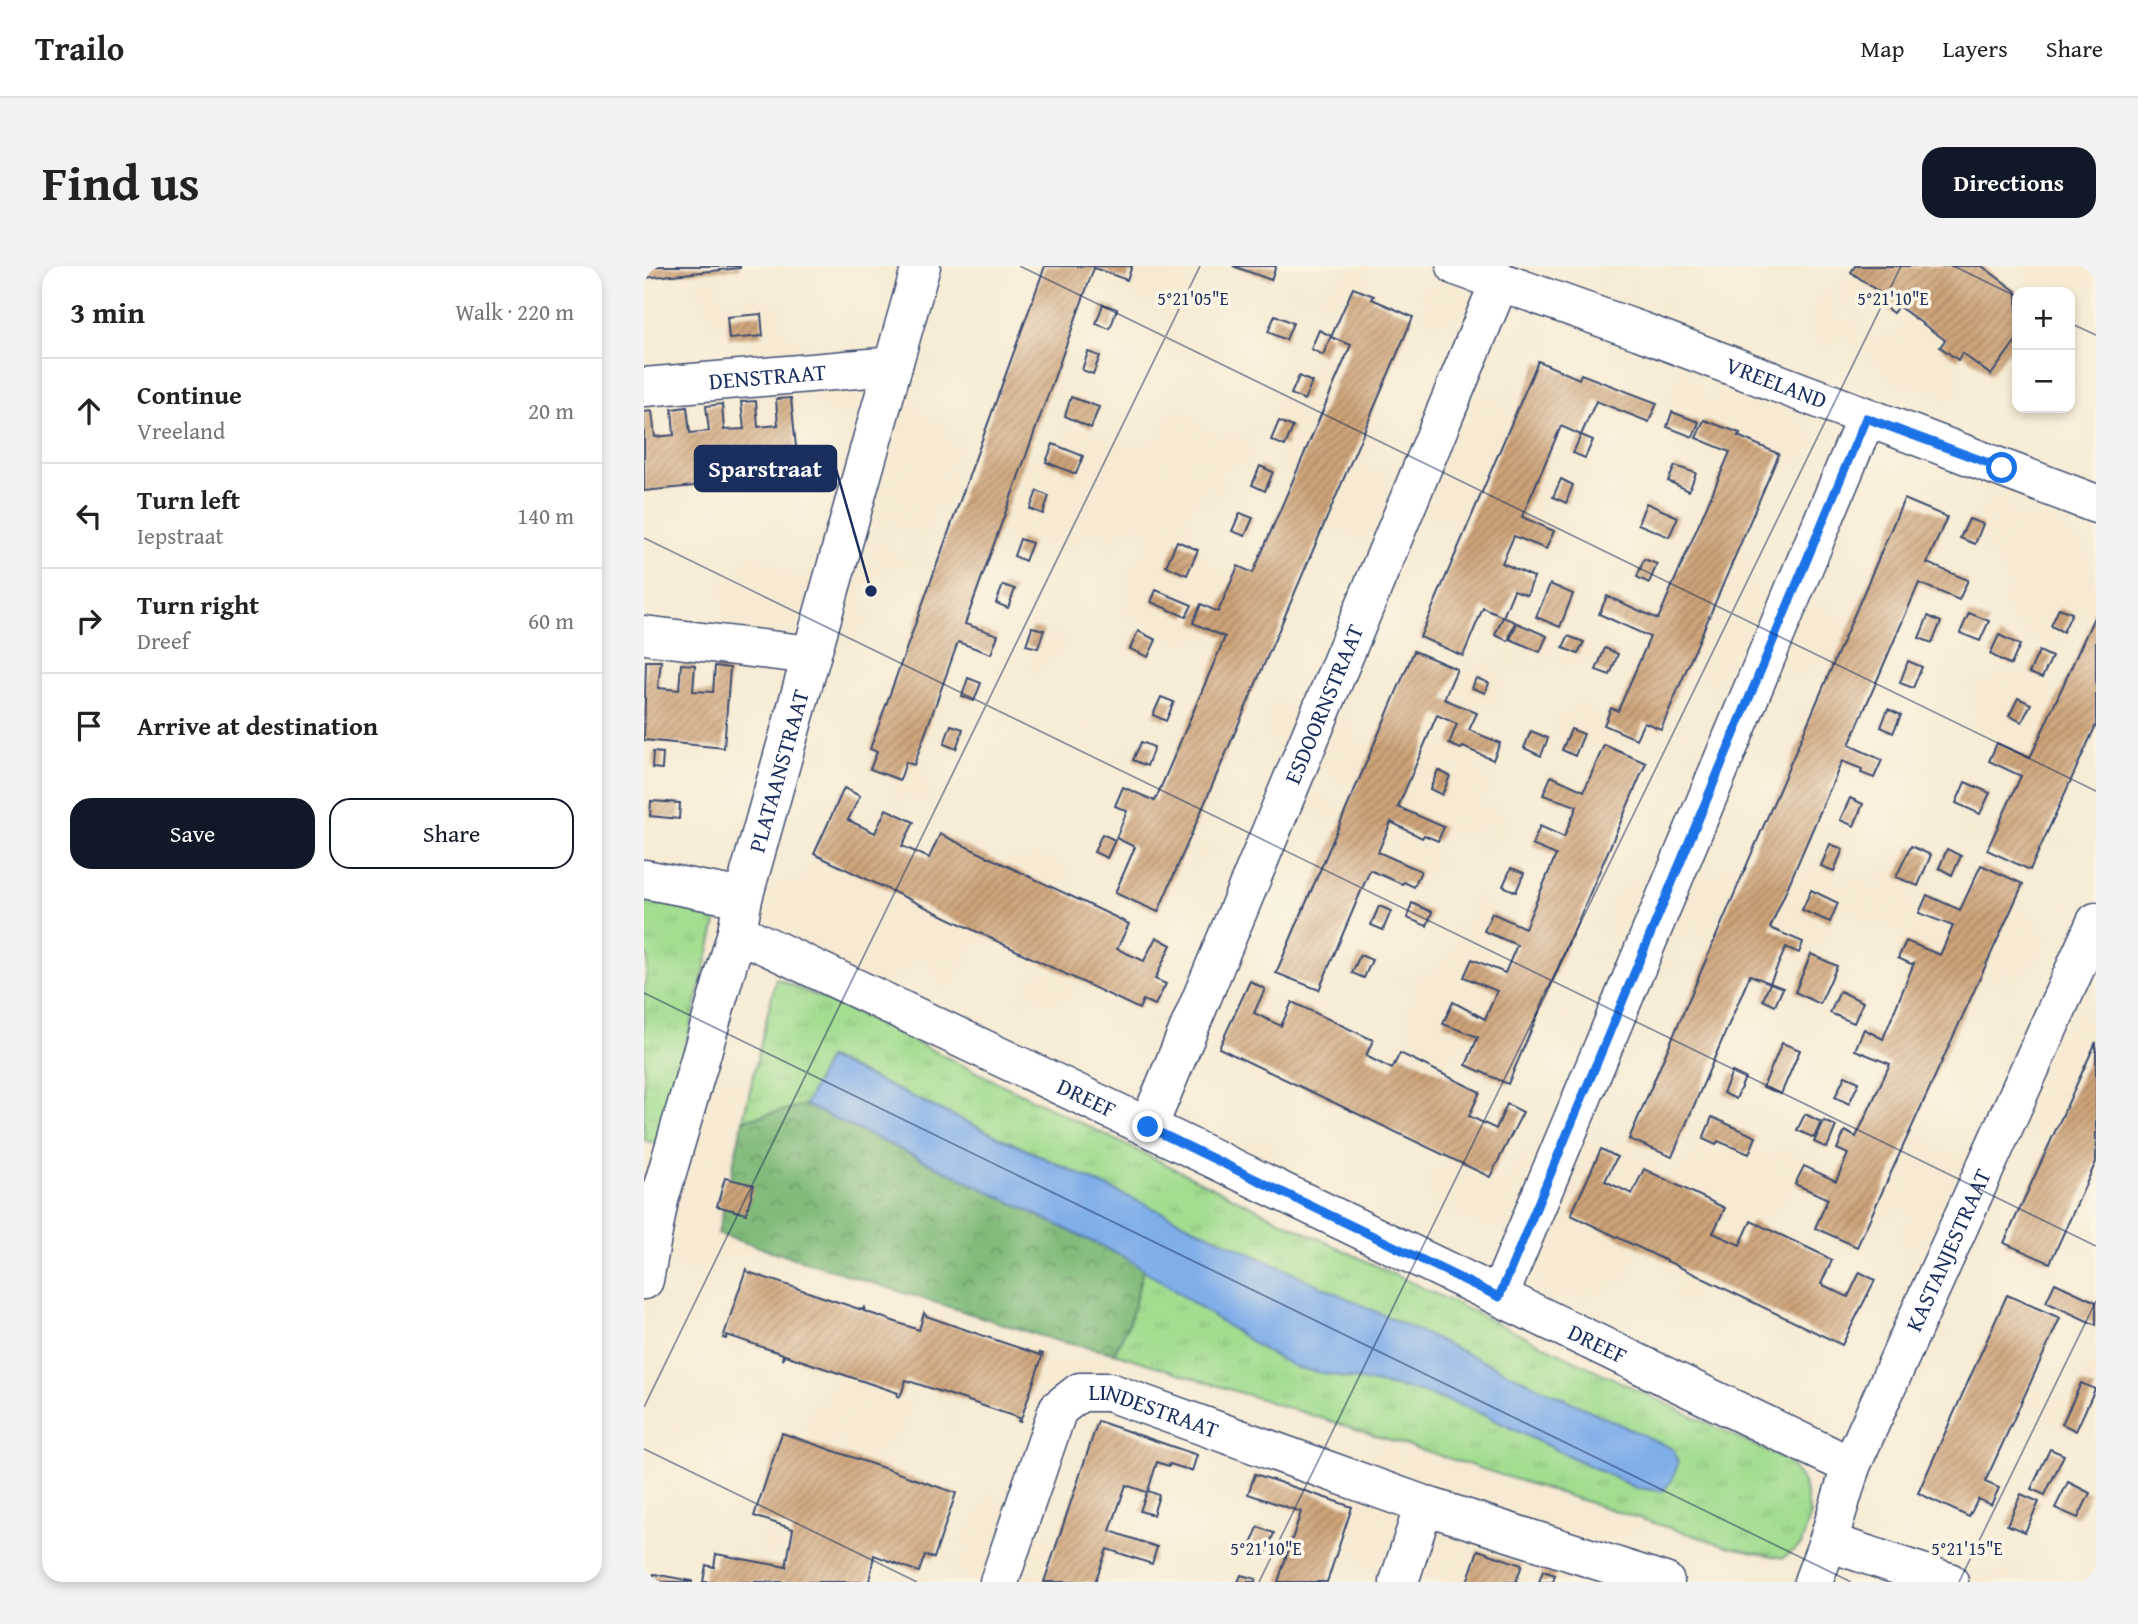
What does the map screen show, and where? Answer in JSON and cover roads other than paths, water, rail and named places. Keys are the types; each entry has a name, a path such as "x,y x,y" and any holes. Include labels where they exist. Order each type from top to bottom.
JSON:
{"street":[{"name":"PLATAANSTRAAT","path":"644,1280 651,1197 740,915 921,266"},
{"name":"VREELAND","path":"1456,266 1640,331 2096,504"},
{"name":"ESDOORNSTRAAT","path":"1148,1127 1500,281"},
{"name":"DENSTRAAT","path":"644,387 892,366"},
{"path":"1499,1297 1866,418"},
{"path":"644,635 811,655"},
{"name":"DREEF","path":"644,880 740,915 1148,1127 1851,1466"},
{"name":"KASTANJESTRAAT","path":"1813,1582 1851,1466 2096,922"},
{"name":"LINDESTRAAT","path":"999,1582 1058,1409 1080,1392 1109,1392 1424,1505 1665,1582"},
{"path":"1399,1582 1424,1505"},
{"path":"1828,1542 1950,1582"}],"water":[{"path":"828,1058 1673,1449 1678,1463 1673,1478 1663,1491 1636,1488 1471,1409 1421,1392 1297,1368 1268,1353 1126,1258 805,1105"}],"place":[{"name":"Sparstraat","path":"871,591"}]}
